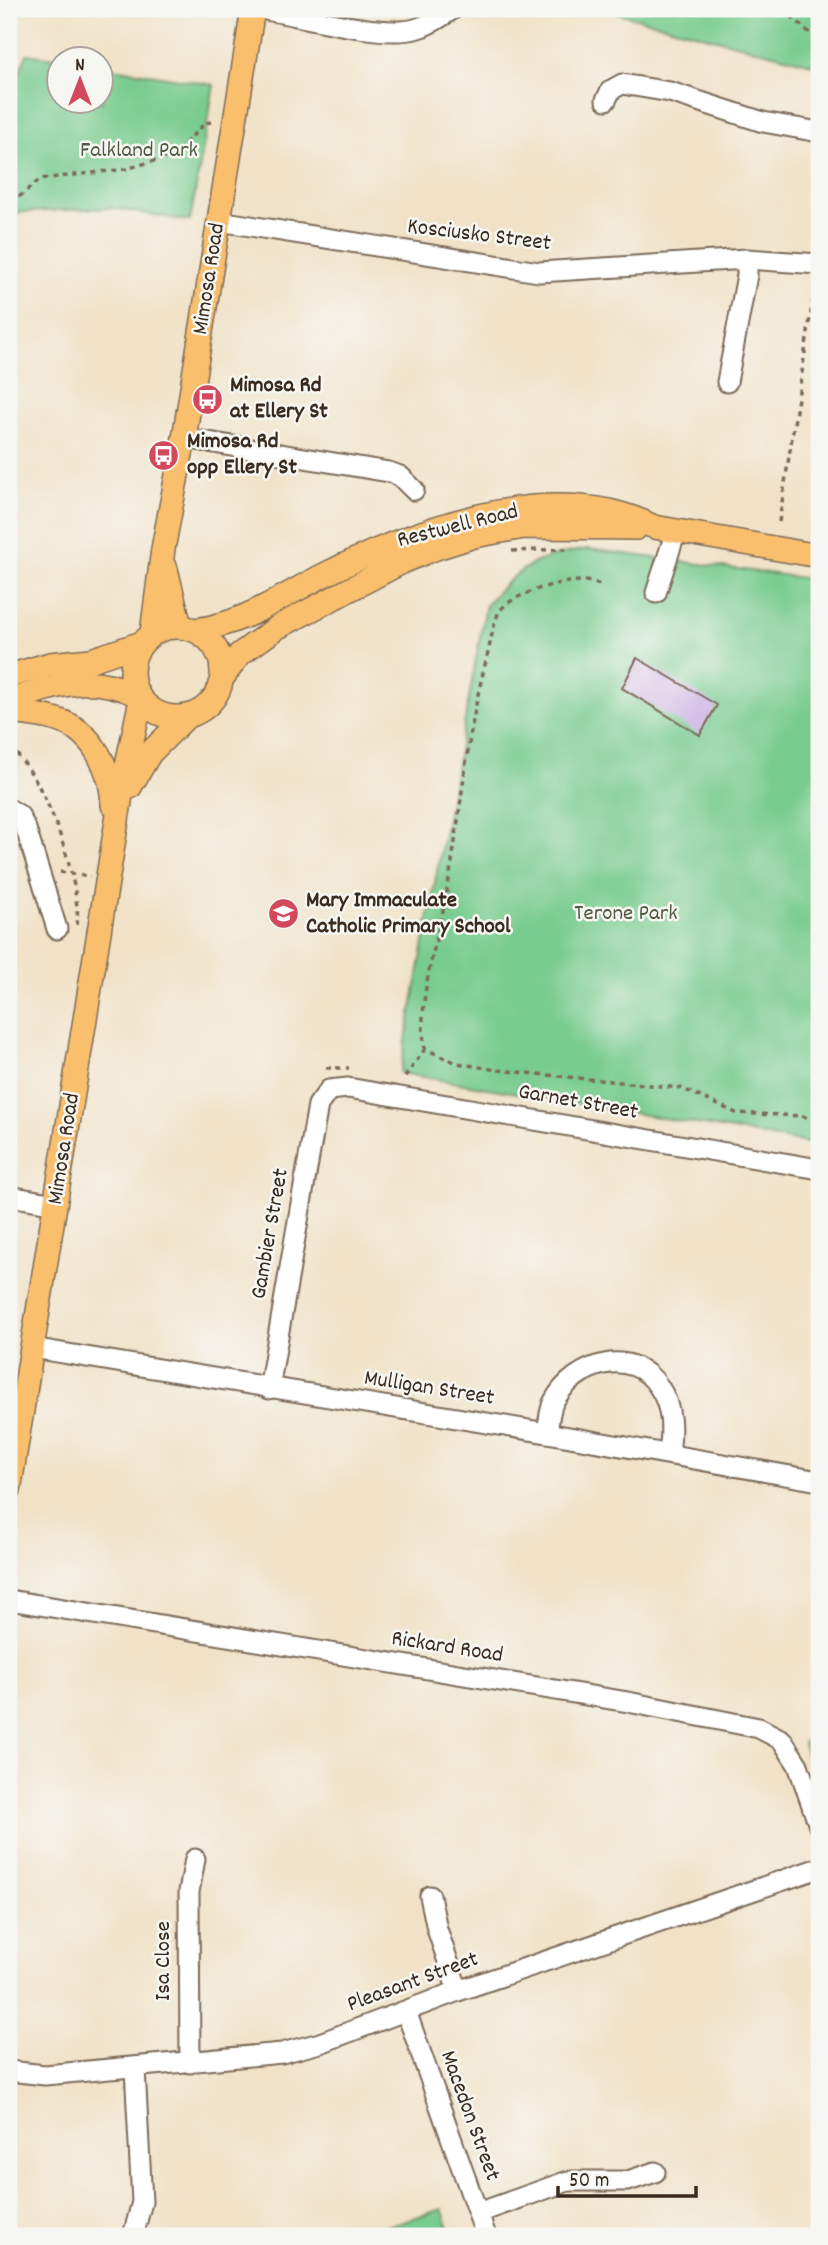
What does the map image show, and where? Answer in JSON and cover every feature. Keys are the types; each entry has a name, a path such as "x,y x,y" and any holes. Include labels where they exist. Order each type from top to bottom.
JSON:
{"main road":[{"name":"Mimosa Road","path":"147,638 184,438 253,9"},
{"name":"Restwell Road","path":"188,628 229,624 399,539 471,519 521,510 597,509 629,514 665,529"},
{"name":"Restwell Road","path":"223,677 240,654 278,627 404,561 474,536 524,527 665,529 819,556"},
{"name":"Mimosa Road","path":"163,549 188,628"},
{"path":"9,676 50,664 91,660 165,628 188,628 208,638 218,650 223,677 211,703 186,716 158,713 139,698 104,682 62,684 9,701"},
{"path":"139,698 132,668 147,638"},
{"name":"Mimosa Road","path":"9,1491 139,698"},
{"path":"9,712 60,720 83,735 102,757 113,792 114,843"},
{"name":"Mimosa Road","path":"120,808 150,753 186,716"}],"street":[{"path":"261,9 390,31 414,29 435,21 453,9"},
{"path":"606,100 611,90 622,84 670,92 763,122 819,132"},
{"name":"Kosciusko Street","path":"219,222 539,272 747,259 819,264"},
{"path":"727,382 747,275 747,259"},
{"path":"184,438 388,472 400,476 414,490"},
{"path":"656,593 665,529"},
{"path":"9,809 19,815 26,829 57,929"},
{"name":"Garnet Street","path":"329,1090 348,1088 819,1169"},
{"name":"Gambier Street","path":"270,1390 318,1105 329,1090"},
{"path":"9,1196 56,1204"},
{"name":"Mulligan Street","path":"32,1349 270,1390 547,1433 819,1481"},
{"path":"547,1433 553,1403 572,1377 594,1364 621,1363 643,1370 659,1387 673,1426 669,1454"},
{"name":"Rickard Road","path":"9,1600 628,1702 759,1728 782,1740 798,1765 819,1826"},
{"name":"Isa Close","path":"190,2063 189,1892 195,1859"},
{"name":"Pleasant Street","path":"9,2071 45,2075 282,2053 320,2043 458,1992 819,1868"},
{"path":"430,1896 458,1992"},
{"name":"Macedon Street","path":"406,2011 486,2236"},
{"path":"133,2236 142,2202 135,2068"},
{"path":"478,2213 568,2181 628,2181 655,2172"}],"path":[{"path":"750,9 764,12 772,9"},
{"path":"784,9 807,31 819,36"},
{"path":"9,197 19,197 41,179 126,169 174,155 205,123 211,122"},
{"path":"779,522 819,264"},
{"path":"394,1076 407,1078 425,1049 425,999 447,891 475,702 499,611 514,600 558,584 577,581 598,585"},
{"path":"9,747 34,775 53,816 70,873 78,920 75,938"},
{"path":"40,870 91,876"},
{"path":"425,1049 457,1063 497,1070 681,1088 736,1114 802,1116 819,1121"},
{"path":"326,1068 358,1069"}],"green space":[{"path":"602,9 819,9 819,66"},
{"name":"Falkland Park","path":"27,54 46,57 46,116 116,116 116,68 214,85 190,221 111,208 9,213 9,97"},
{"name":"Terone Park","path":"589,549 819,580 819,1145 400,1073 486,605 509,580 531,565"},
{"path":"819,1730 819,1793 803,1743"},
{"path":"442,2209 452,2236 356,2236"}],"building":[{"path":"637,658 717,705 700,735 622,688"}],"place":[{"name":"Mimosa Rd at Ellery St","path":"207,399"},
{"name":"Mimosa Rd opp Ellery St","path":"164,455"},
{"name":"Mary Immaculate Catholic Primary School","path":"283,914"}]}
